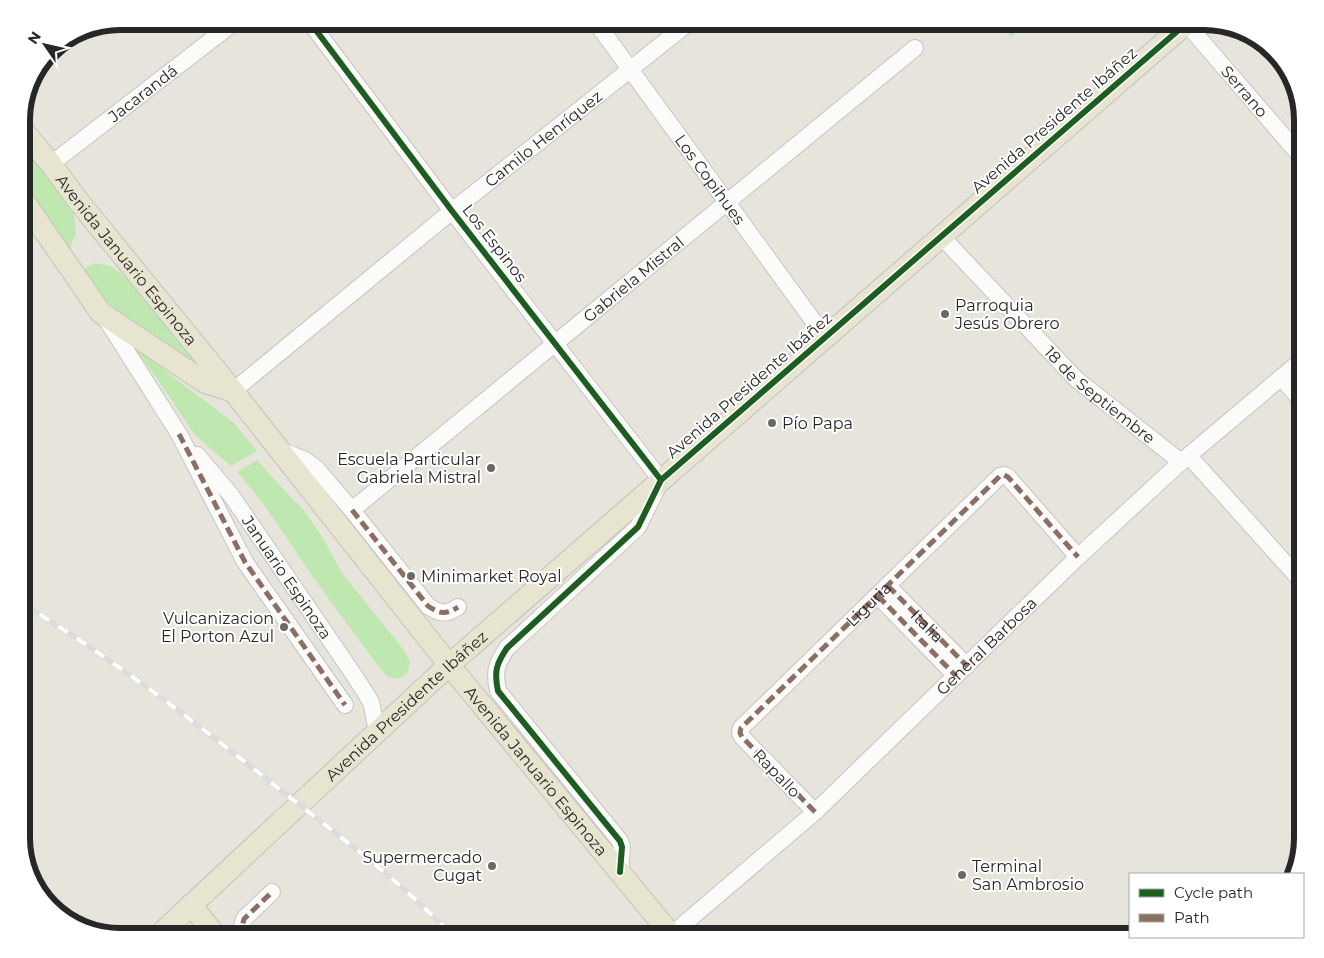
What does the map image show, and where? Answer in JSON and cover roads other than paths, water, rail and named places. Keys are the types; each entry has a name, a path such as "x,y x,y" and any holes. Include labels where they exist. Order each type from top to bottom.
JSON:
{"main road":[{"name":"Avenida Presidente Ibáñez","path":"166,928 449,666 1179,30"},
{"name":"Avenida Januario Espinoza","path":"30,138 79,202 280,450 449,666 666,928"},
{"name":"Avenida Januario Espinoza","path":"30,209 101,313 206,383 233,391"},
{"path":"190,905 209,928"}],"street":[{"name":"Jacarandá","path":"51,164 224,30"},
{"name":"Los Espinos","path":"316,30 452,211 661,480"},
{"name":"Los Copihues","path":"602,30 825,337"},
{"name":"Camilo Henríquez","path":"233,391 452,211 680,30"},
{"name":"Serrano","path":"1195,30 1294,148"},
{"name":"Gabriela Mistral","path":"352,510 916,48"},
{"name":"18 de Septiembre","path":"941,236 1076,379 1185,459 1294,574"},
{"name":"Januario Espinoza","path":"101,313 179,434 244,562 345,705"},
{"name":"General Barbosa","path":"681,928 815,812 1078,557 1185,459 1294,366"},
{"path":"1281,377 1294,392"},
{"name":"Januario Espinoza","path":"179,434 231,495 356,678 371,702 377,731"},
{"path":"280,450 305,460 316,468 428,606 442,613 450,612 458,607"},
{"name":"Liguria","path":"740,732 741,728 1000,476 1008,477 1078,557"},
{"name":"Avenida Presidente Ibáñez","path":"620,872 622,847 620,841 498,692 495,680 496,668 507,648 638,527 661,480"},
{"name":"Italia","path":"883,591 962,671"},
{"name":"Rapallo","path":"740,732 742,738 815,812"},
{"path":"242,928 244,919 272,892"}],"railway":[{"path":"30,609 146,686 205,731 370,861 412,896 446,928"}],"place":[{"name":"Parroquia Jesús Obrero","path":"945,314"},
{"name":"Pío Papa","path":"772,423"},
{"name":"Escuela Particular Gabriela Mistral","path":"491,468"},
{"name":"Minimarket Royal","path":"411,576"},
{"name":"Vulcanizacion El Porton Azul","path":"284,627"},
{"name":"Supermercado Cugat","path":"492,866"},
{"name":"Terminal San Ambrosio","path":"962,875"}]}
